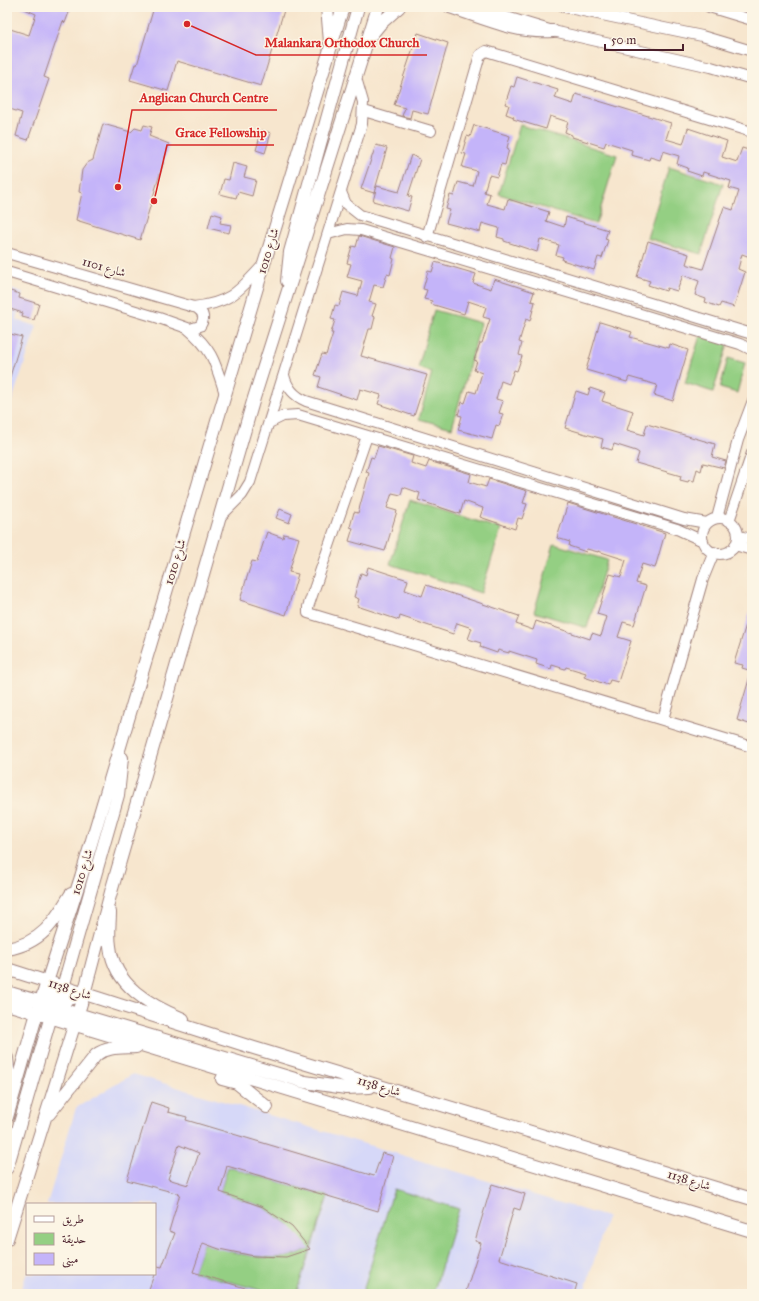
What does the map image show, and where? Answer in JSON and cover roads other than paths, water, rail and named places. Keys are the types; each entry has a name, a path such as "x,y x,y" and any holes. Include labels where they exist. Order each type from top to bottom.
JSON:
{"street":[{"path":"327,7 331,46"},
{"name":"شارع 1010","path":"8,1115 39,1008 81,877 264,264 343,7"},
{"path":"288,293 287,279 290,252 358,7"},
{"path":"7,1239 84,994 111,892 254,398 378,7"},
{"path":"366,41 380,24 399,7"},
{"path":"450,7 517,29 535,32 553,31"},
{"path":"472,7 553,31 711,67 752,79"},
{"path":"564,7 702,36 752,51"},
{"path":"709,7 752,20"},
{"path":"427,237 480,55 486,51 752,132"},
{"path":"221,516 242,495 250,482 362,124 364,111 362,94 356,78"},
{"path":"364,111 431,131"},
{"path":"341,192 350,208 365,216 427,237 752,334"},
{"path":"361,230 362,221 365,216"},
{"path":"328,234 348,229 361,230 740,344 752,350"},
{"name":"شارع 1101","path":"7,253 193,307 211,305 226,300 240,290 264,264"},
{"path":"7,272 187,328 197,328 202,323 202,313 193,307"},
{"path":"187,328 203,342 209,352 215,363 225,394"},
{"path":"284,375 286,382 294,394 312,403 688,520 707,523 717,518 729,521 735,527 736,540"},
{"path":"305,417 304,408 312,403"},
{"path":"717,518 738,440 752,403"},
{"path":"269,423 283,416 290,415 305,417 677,529 703,541"},
{"path":"367,436 308,606 308,613 752,747"},
{"path":"729,521 752,453"},
{"path":"707,523 702,535 703,541 706,546 714,552 724,553 736,540 752,539"},
{"path":"736,540 752,550"},
{"path":"663,719 703,579 714,552"},
{"path":"7,1168 57,1008 118,795 126,727"},
{"path":"7,949 24,945 43,934 61,910 81,877"},
{"path":"111,892 110,946 114,965 127,985 139,996 172,1014 254,1048"},
{"name":"شارع 1138","path":"7,969 254,1048 752,1199"},
{"path":"47,982 57,1008 75,1019 146,1048 752,1231"},
{"path":"7,992 39,1008"},
{"path":"7,1004 39,1008 57,1008 84,994"},
{"path":"75,1019 305,1082 346,1088 382,1087"},
{"path":"45,1118 90,1060 102,1050 111,1048 146,1048 163,1061 237,1083 267,1107"},
{"path":"7,1058 11,1086 8,1115"}],"place":[{"name":"Malankara Orthodox Church","path":"187,24"},
{"name":"Anglican Church Centre","path":"118,187"},
{"name":"Grace Fellowship","path":"154,201"}]}
